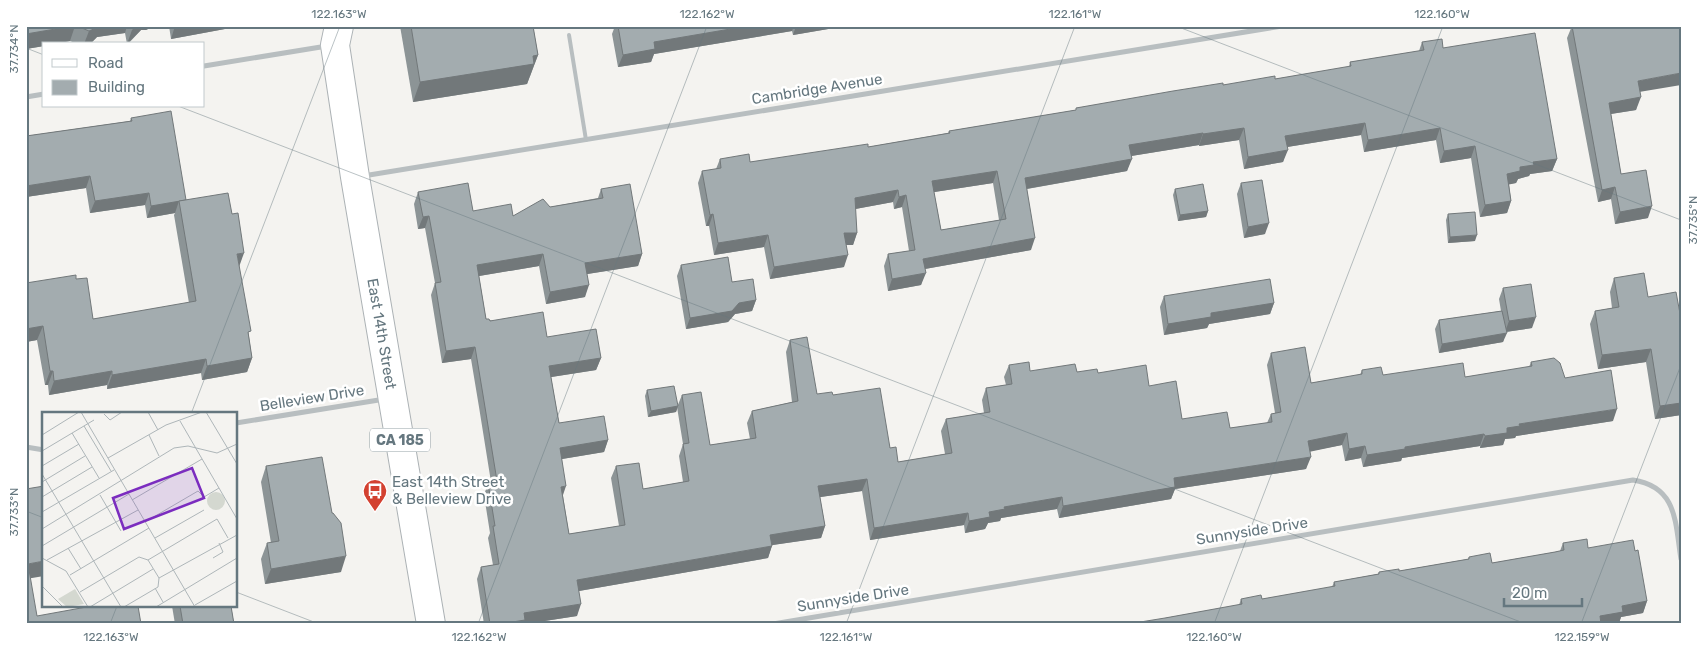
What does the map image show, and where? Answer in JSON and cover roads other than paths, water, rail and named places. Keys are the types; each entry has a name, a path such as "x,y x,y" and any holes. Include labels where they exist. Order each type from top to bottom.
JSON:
{"main road":[{"name":"East 14th Street","path":"331,32 432,624"}],"street":[{"name":"Cambridge Avenue","path":"355,177 1282,26"},
{"path":"205,66 331,32"},
{"path":"26,97 42,94"},
{"name":"Belleview Drive","path":"238,423 393,397"},
{"path":"26,447 42,450"},
{"name":"Sunnyside Drive","path":"773,624 1633,480 1645,482 1656,487 1666,495 1672,506 1681,559"}],"lane":[{"path":"569,35 586,140"}],"place":[{"name":"East 14th Street & Belleview Drive","path":"375,512"}]}
